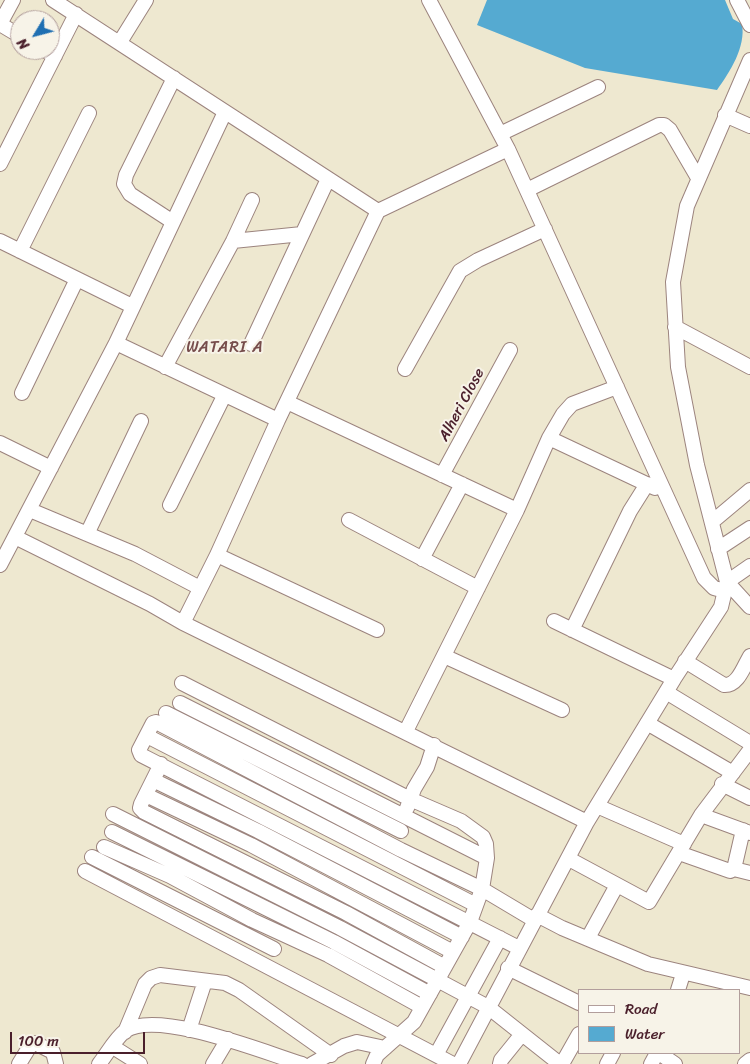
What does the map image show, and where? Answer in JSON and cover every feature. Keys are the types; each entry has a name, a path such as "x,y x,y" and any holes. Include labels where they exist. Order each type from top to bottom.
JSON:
{"street":[{"path":"10,30 0,24 13,0"},
{"path":"54,0 378,211"},
{"path":"120,42 146,0"},
{"path":"429,0 508,149 704,578 714,588 726,586 750,566"},
{"path":"737,0 750,25"},
{"path":"60,37 76,14"},
{"path":"0,164 46,60"},
{"path":"459,1064 508,968 587,822 674,678 721,607 726,586 697,465 678,367 673,282 686,206 750,60"},
{"path":"173,222 130,194 124,184 126,175 174,78"},
{"path":"500,134 598,87"},
{"path":"0,565 116,343 225,112"},
{"path":"20,251 89,113"},
{"path":"725,115 750,126"},
{"path":"527,190 659,125 664,125 670,130 698,178"},
{"path":"183,623 217,555 278,420 378,211 508,149"},
{"path":"251,344 328,179"},
{"path":"165,367 233,241 252,200"},
{"path":"406,369 460,272 478,260 545,229"},
{"path":"233,241 302,234"},
{"path":"0,241 132,306"},
{"path":"22,393 77,279"},
{"path":"675,326 750,367"},
{"path":"116,343 224,396 278,420"},
{"name":"Alheri Close","path":"442,475 510,350"},
{"path":"406,731 517,510 549,438 563,414 572,404 617,387"},
{"path":"170,504 224,396"},
{"path":"287,402 517,510"},
{"path":"87,534 141,421"},
{"path":"549,438 664,493"},
{"path":"0,444 51,468"},
{"path":"422,559 462,484"},
{"path":"572,630 630,510 647,484"},
{"path":"712,522 750,490"},
{"path":"30,510 136,554 200,588"},
{"path":"349,520 478,588"},
{"path":"718,549 750,528"},
{"path":"15,537 150,604 183,623 406,731 587,822"},
{"path":"217,555 377,630"},
{"path":"726,586 750,607"},
{"path":"554,621 674,678"},
{"path":"444,656 562,710"},
{"path":"685,661 724,684 729,685 735,682 750,656"},
{"path":"182,683 410,799 461,821 483,837 486,844 487,858 482,889 470,922 430,994 407,1030 398,1034 373,1064"},
{"path":"666,692 750,744"},
{"path":"180,703 487,858"},
{"path":"166,713 305,800 401,850 482,889 535,918 648,964 683,974 750,988"},
{"path":"226,751 243,714"},
{"path":"401,831 312,786 156,722 153,723 139,753 519,948"},
{"path":"647,723 733,773"},
{"path":"147,736 476,905"},
{"path":"373,928 395,884 394,875 401,850 399,840 401,831 410,799 428,768 434,745"},
{"path":"569,858 649,902 701,815 722,784 750,750"},
{"path":"305,800 326,756"},
{"path":"161,764 140,808 144,812 346,913 445,967"},
{"path":"153,780 258,831 462,937"},
{"path":"722,784 750,798"},
{"path":"146,794 251,846 453,952"},
{"path":"172,870 201,804"},
{"path":"597,806 726,870 734,869 750,873"},
{"path":"113,814 181,850 340,928 488,1007 561,1064 578,1036"},
{"path":"701,815 747,832 734,869"},
{"path":"243,862 264,817"},
{"path":"112,832 252,920 328,955 422,1007"},
{"path":"104,846 172,870 258,905 334,942 430,994"},
{"path":"92,857 274,949"},
{"path":"85,871 266,964 453,1064"},
{"path":"252,920 270,875"},
{"path":"588,938 617,885"},
{"path":"328,955 346,913"},
{"path":"266,964 282,934"},
{"path":"436,1055 500,938"},
{"path":"508,968 578,1003"},
{"path":"678,989 683,974"},
{"path":"99,1064 124,1032 145,984 151,978 160,975 225,983 239,990 320,1061 344,1046 357,1042 385,1048"},
{"path":"189,1030 204,981"},
{"path":"124,1032 137,1026 153,1025 189,1030 228,1039 302,1064"},
{"path":"500,1064 500,1060 522,1034"},
{"path":"213,1064 228,1039"},
{"path":"22,1058 35,1043 53,1052 56,1064"},
{"path":"113,1047 140,1064"},
{"path":"660,1054 675,1064"},
{"path":"745,1064 750,1060"}],"water":[{"path":"487,0 725,0 733,19 742,24 742,41 732,67 717,90 585,68 477,25"}],"district":[{"name":"WATARI A","path":"225,348"}]}
